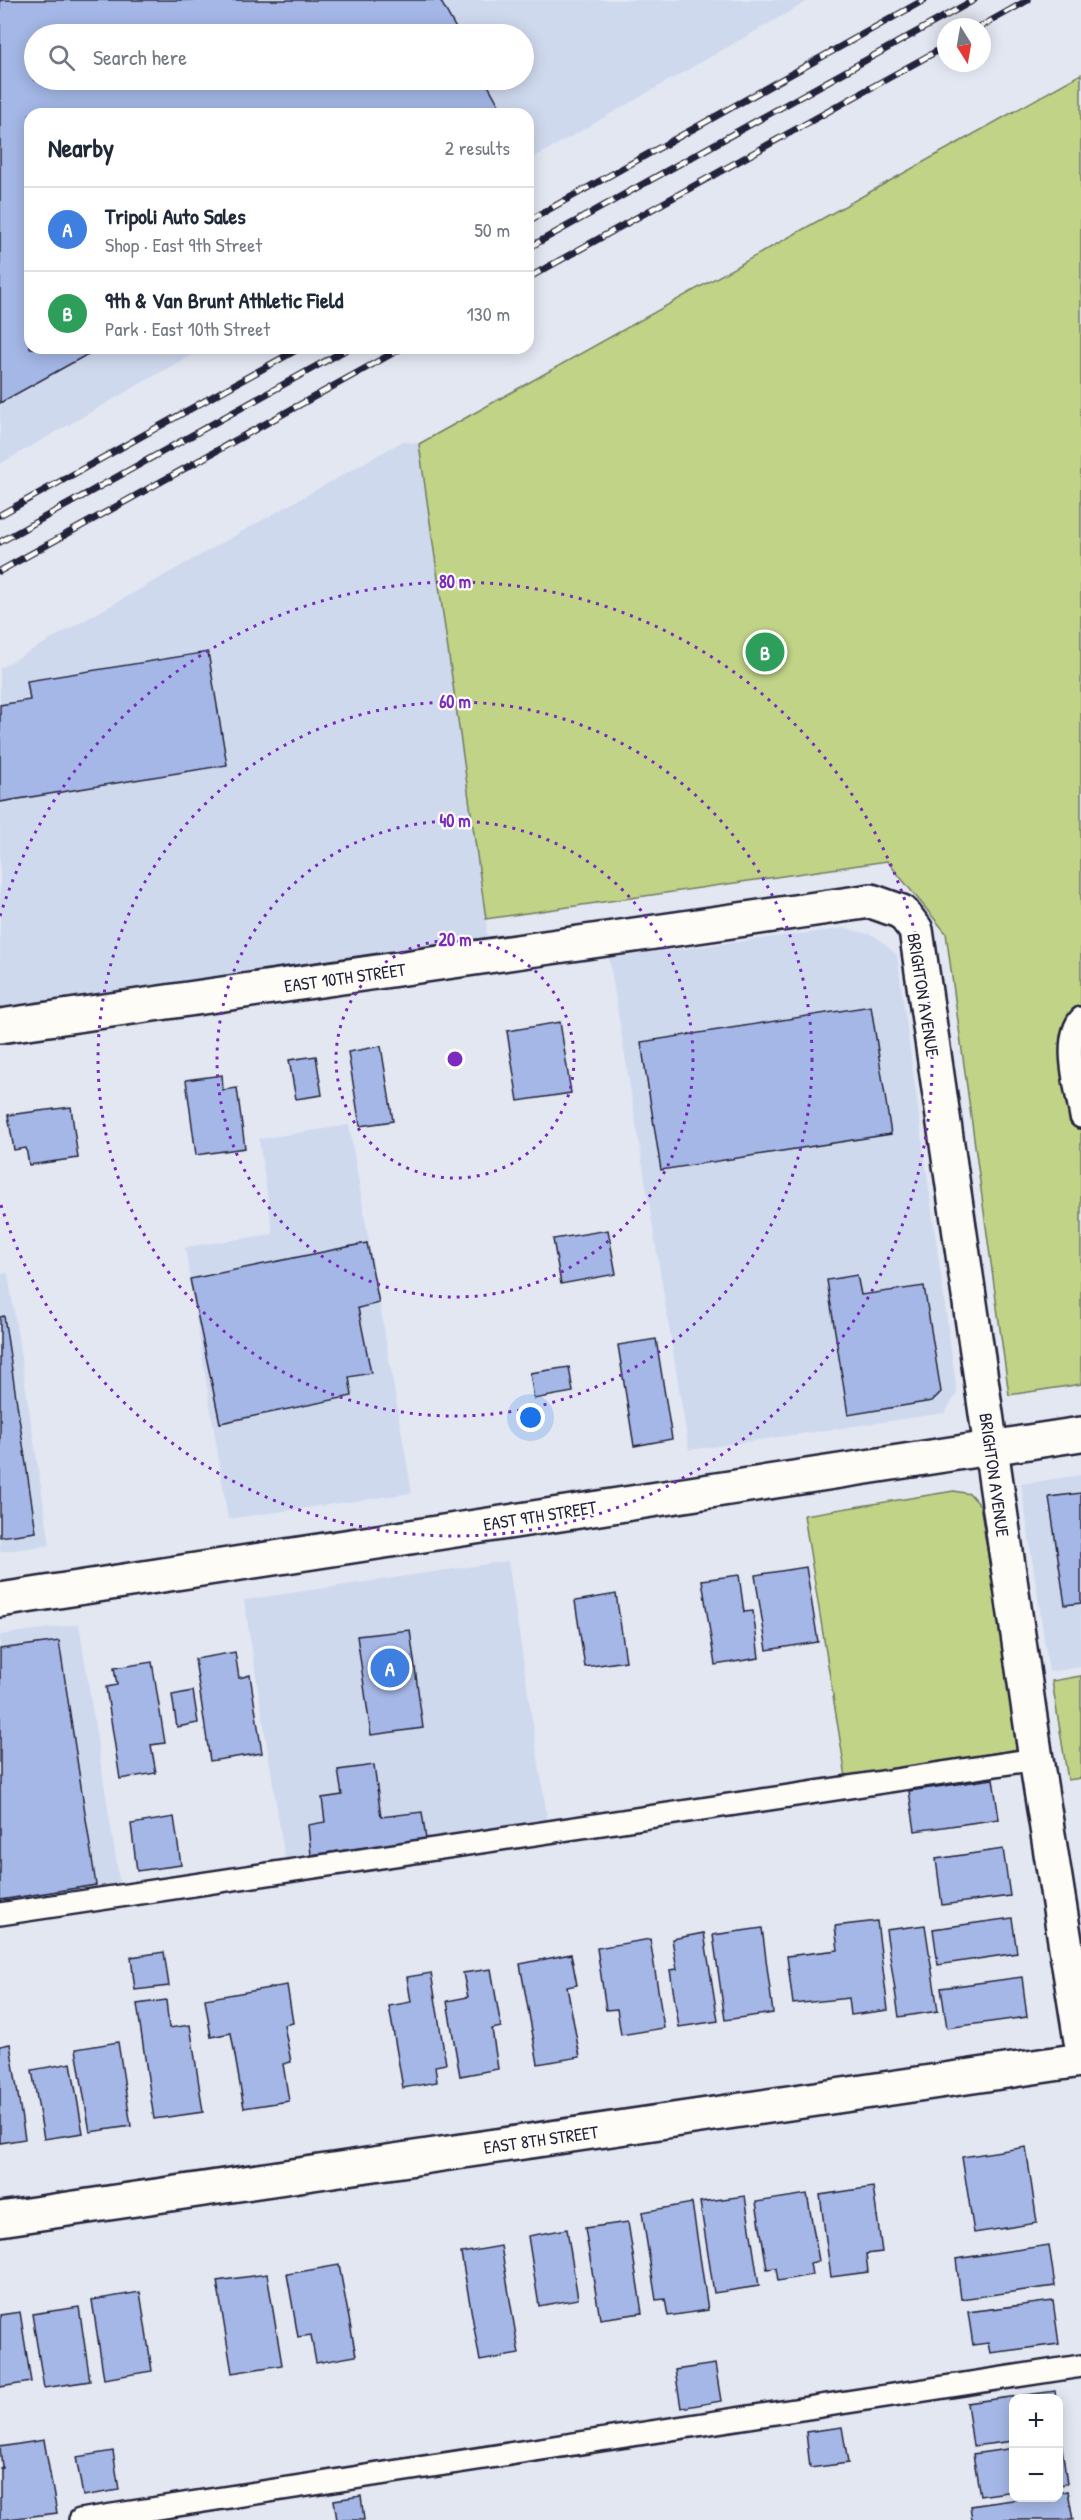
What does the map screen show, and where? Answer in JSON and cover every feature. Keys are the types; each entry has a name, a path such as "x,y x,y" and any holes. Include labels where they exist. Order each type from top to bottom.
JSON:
{"street":[{"name":"EAST 10TH STREET","path":"0,1026 871,901 902,912"},
{"name":"BRIGHTON AVENUE","path":"902,912 915,930 1036,1759 1081,2041"},
{"name":"EAST 9TH STREET","path":"0,1600 1081,1434"},
{"name":"EAST 8TH STREET","path":"0,2219 1081,2060"}],"lane":[{"path":"1081,1018 1075,1025 1071,1042 1081,1117"},
{"path":"0,1914 1036,1759"},
{"path":"80,2520 1081,2366"}],"shaded area":[{"path":"0,0 810,0 534,158 534,108 24,108 24,354 192,354 0,464"},
{"path":"403,441 419,444 487,937 0,1007 0,668"},
{"path":"846,928 875,936 897,955 957,1393 945,1413 689,1450 609,958"},
{"path":"349,1125 412,1493 228,1519 185,1247 273,1234 259,1139"},
{"path":"8,1273 50,1545 0,1552 0,1274"},
{"path":"1081,1475 1081,1667 1049,1672 1021,1484"},
{"path":"508,1561 551,1843 288,1879 244,1600"},
{"path":"79,1624 120,1885 0,1902 0,1635"}],"green space":[{"path":"1081,74 1081,1384 1009,1395 946,933 887,861 486,919 419,444"},
{"path":"954,1491 970,1494 980,1505 1019,1749 846,1777 804,1515"},
{"path":"1081,1676 1081,1778 1068,1780 1052,1681"}],"building":[{"path":"0,0 440,0 453,24 24,24 24,90 491,90 501,108 24,108 24,354 88,354 0,403"},
{"path":"208,652 227,765 0,802 0,705 30,700 27,681"},
{"path":"871,1006 891,1134 661,1170 641,1042"},
{"path":"560,1022 571,1093 518,1101 507,1031"},
{"path":"381,1046 393,1121 360,1126 348,1052"},
{"path":"316,1056 322,1095 296,1099 289,1060"},
{"path":"222,1075 223,1090 237,1088 245,1148 196,1155 186,1080"},
{"path":"71,1107 78,1158 29,1165 26,1148 14,1150 8,1115"},
{"path":"608,1230 616,1274 561,1284 553,1239"},
{"path":"367,1243 379,1303 358,1308 371,1373 349,1377 352,1396 220,1423 190,1279"},
{"path":"857,1275 861,1295 924,1286 941,1392 932,1401 848,1415 827,1280"},
{"path":"4,1316 36,1532 0,1537 0,1317"},
{"path":"656,1339 672,1439 634,1446 618,1345"},
{"path":"569,1367 573,1392 534,1399 530,1373"},
{"path":"1081,1493 1081,1603 1065,1605 1049,1497"},
{"path":"806,1567 818,1642 767,1650 755,1575"},
{"path":"739,1575 744,1612 753,1611 759,1658 715,1665 702,1580"},
{"path":"616,1594 626,1661 585,1667 575,1601"},
{"path":"410,1630 423,1728 371,1735 357,1636"},
{"path":"59,1641 96,1885 0,1900 0,1649"},
{"path":"235,1652 239,1678 250,1675 262,1753 210,1761 195,1659"},
{"path":"152,1662 165,1743 151,1745 156,1773 120,1779 106,1687 117,1685 114,1668"},
{"path":"193,1691 198,1723 177,1727 172,1695"},
{"path":"374,1765 381,1817 422,1812 426,1839 311,1855 308,1825 325,1822 322,1798 342,1795 338,1770"},
{"path":"993,1779 999,1819 915,1831 909,1791"},
{"path":"174,1817 181,1865 137,1871 131,1824"},
{"path":"1003,1849 1010,1896 942,1905 936,1859"},
{"path":"1012,1918 1017,1953 938,1965 933,1929"},
{"path":"877,1921 888,2010 851,2015 849,1998 793,2004 787,1956 838,1950 835,1926"},
{"path":"925,1925 938,2011 899,2017 886,1930"},
{"path":"762,1928 773,2013 725,2020 713,1935"},
{"path":"704,1933 718,2021 679,2027 670,1970 677,1969 672,1939"},
{"path":"650,1939 664,2028 621,2035 617,2009 606,2010 597,1948"},
{"path":"164,1952 169,1986 135,1990 131,1957"},
{"path":"571,1954 577,1985 567,1987 580,2057 538,2064 520,1964"},
{"path":"491,1969 501,2027 492,2029 498,2069 460,2076 447,2001 468,1997 463,1973"},
{"path":"431,1973 446,2064 435,2066 437,2082 403,2088 389,2006 411,2002 407,1977"},
{"path":"1022,1977 1027,2017 947,2028 941,1988"},
{"path":"287,1985 293,2023 284,2025 291,2062 283,2064 289,2101 244,2108 231,2033 211,2037 205,1999"},
{"path":"166,2000 169,2028 190,2025 203,2112 154,2119 137,2004"},
{"path":"118,2042 131,2126 90,2132 76,2049"},
{"path":"10,2044 25,2139 0,2143 0,2046"},
{"path":"71,2063 83,2133 44,2139 32,2070"},
{"path":"1026,2147 1037,2223 974,2233 962,2157"},
{"path":"873,2187 882,2252 866,2254 868,2272 831,2277 820,2195"},
{"path":"807,2194 819,2261 810,2263 812,2275 778,2281 776,2268 767,2269 756,2202"},
{"path":"745,2196 759,2286 714,2293 700,2202"},
{"path":"692,2203 708,2310 668,2316 665,2299 656,2300 642,2212"},
{"path":"628,2222 642,2313 600,2319 585,2228"},
{"path":"567,2229 578,2299 539,2306 528,2236"},
{"path":"1049,2245 1055,2286 961,2299 956,2259"},
{"path":"501,2246 519,2354 480,2361 461,2253"},
{"path":"339,2265 356,2356 316,2363 311,2335 298,2337 287,2274"},
{"path":"267,2274 282,2365 232,2373 217,2281"},
{"path":"140,2292 152,2371 104,2379 92,2300"},
{"path":"1053,2301 1059,2344 990,2353 988,2343 973,2345 968,2312"},
{"path":"79,2307 90,2381 44,2388 32,2314"},
{"path":"20,2312 31,2382 0,2387 0,2315"},
{"path":"715,2364 721,2401 681,2408 675,2370"},
{"path":"1055,2391 1055,2394 1033,2394"},
{"path":"1009,2397 1009,2442 973,2446 967,2403"},
{"path":"842,2427 848,2463 810,2468 806,2432"},
{"path":"44,2440 57,2513 0,2520 0,2468 2,2467 0,2447"},
{"path":"1009,2449 1009,2492 980,2496 973,2454"},
{"path":"113,2451 119,2490 83,2496 76,2457"},
{"path":"1063,2455 1067,2484 1063,2484"},
{"path":"1068,2491 1073,2520 972,2520 970,2506 1009,2501 1063,2502 1063,2492"},
{"path":"361,2496 364,2520 337,2520 334,2500"}],"railway":[{"path":"534,218 924,0"},
{"path":"534,245 974,0"},
{"path":"991,21 1028,0"},
{"path":"534,275 937,51"},
{"path":"0,515 289,354"},
{"path":"0,542 338,354"},
{"path":"0,571 391,354"}],"place":[{"name":"9th & Van Brunt Athletic Field","path":"765,652"},
{"name":"Tripoli Auto Sales","path":"390,1668"}]}
